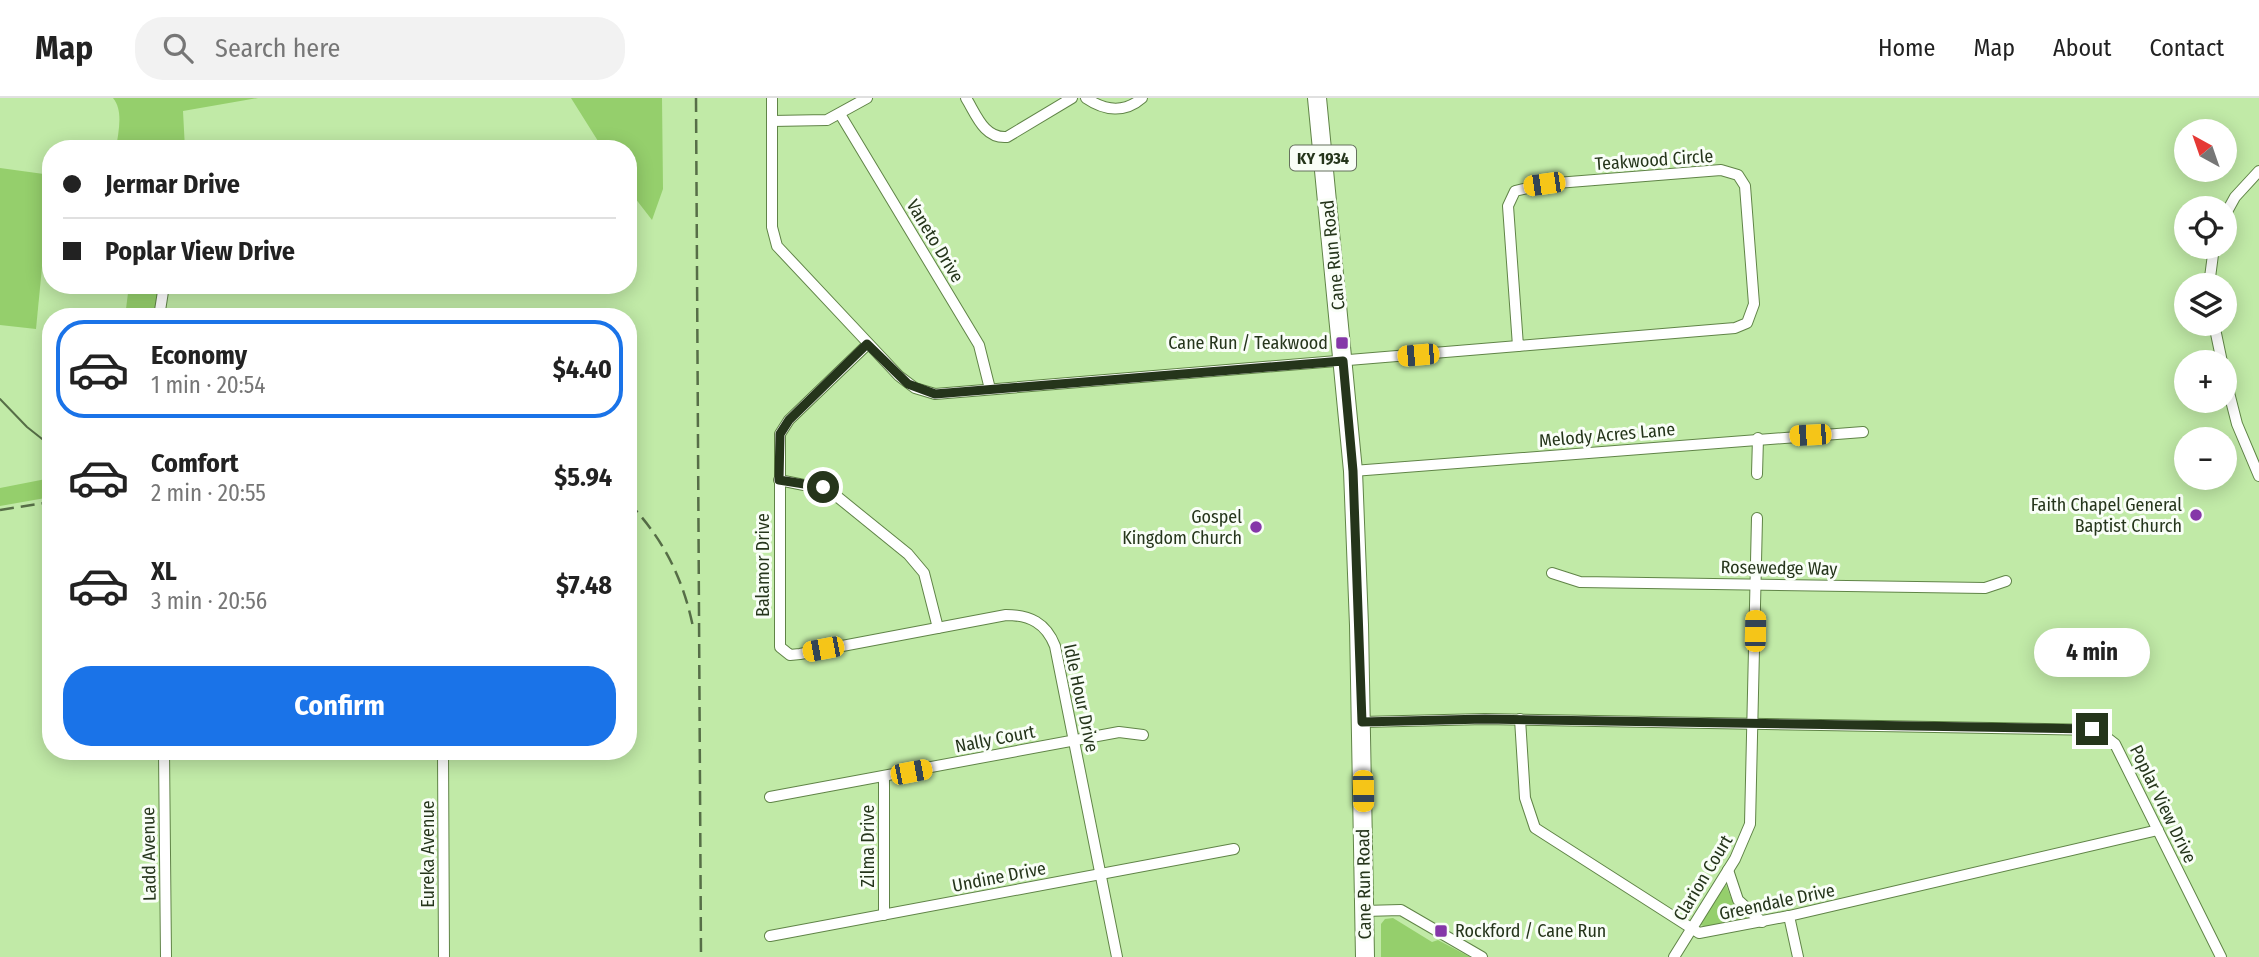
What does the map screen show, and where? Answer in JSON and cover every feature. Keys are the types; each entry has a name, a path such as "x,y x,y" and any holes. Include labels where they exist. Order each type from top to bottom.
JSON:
{"highway":[{"name":"Cane Run Road","path":"1317,98 1353,471 1362,722 1365,957"}],"street":[{"name":"Teakwood Circle","path":"772,98 772,227 775,243 785,257 899,376 921,391 935,394 1343,361 1735,328 1747,323 1754,304 1743,181 1734,173 1721,170 1544,184 1515,191 1508,206 1518,346"},
{"path":"772,121 818,121 840,114 867,98"},
{"path":"966,98 988,133 1000,137 1072,98"},
{"path":"1086,98 1100,106 1118,109 1142,98"},
{"name":"Vaneto Drive","path":"840,114 979,345 990,389"},
{"path":"2236,196 2259,172"},
{"name":"Balamor Drive","path":"785,652 779,641 779,444 784,425 867,344"},
{"path":"2233,413 2259,476"},
{"name":"Melody Acres Lane","path":"1353,471 1863,432"},
{"path":"1757,474 1758,438"},
{"path":"779,480 829,490 908,554 924,573 939,628"},
{"name":"Clarion Court","path":"1674,957 1728,870 1747,834 1752,812 1757,518"},
{"name":"Rosewedge Way","path":"1552,573 1580,582 1985,588 2006,582"},
{"name":"Idle Hour Drive","path":"785,652 800,654 1006,615 1025,616 1041,625 1055,646 1117,957"},
{"name":"Poplar View Drive","path":"1362,722 1520,719 2097,730 2115,744 2221,957"},
{"name":"Greendale Drive","path":"1520,719 1525,798 1535,828 1705,934 2158,830"},
{"name":"Nally Court","path":"771,797 1119,732 1143,735"},
{"name":"Ladd Avenue","path":"164,760 166,957"},
{"name":"Eureka Avenue","path":"443,760 444,957"},
{"name":"Zilma Drive","path":"884,777 884,915"},
{"name":"Undine Drive","path":"770,936 1234,849"},
{"path":"1728,870 1738,900 1762,922"},
{"path":"1364,911 1401,910 1482,957"},
{"path":"1789,916 1798,957"}],"green space":[{"path":"113,98 258,98 183,111 185,140 117,140 119,116"},
{"path":"571,98 662,98 663,189 652,220 637,201 637,140 597,140"},
{"path":"0,168 42,174 42,267 36,329 0,325"},
{"path":"128,294 157,294 156,308 126,308"},
{"path":"42,480 42,499 0,506 0,488"},
{"path":"1726,885 1733,903 1748,919 1717,927 1699,924"},
{"path":"1393,918 1432,942 1438,940 1470,957 1381,957 1381,924 1385,919"}],"tram line":[{"path":"0,399 42,439"}],"railway":[{"path":"696,98 701,957"},
{"path":"0,510 42,503"},
{"path":"637,512 652,530 670,560 684,592 693,627"}],"place":[{"name":"Cane Run / Teakwood","path":"1342,343"},
{"name":"Faith Chapel General Baptist Church","path":"2196,515"},
{"name":"Gospel Kingdom Church","path":"1256,527"},
{"name":"Rockford / Cane Run","path":"1441,931"}],"route":[{"path":"823,487 779,480 780,434 784,425 867,344 908,384 935,394 1343,361 1353,471 1362,722 1485,719 2092,729"}]}
